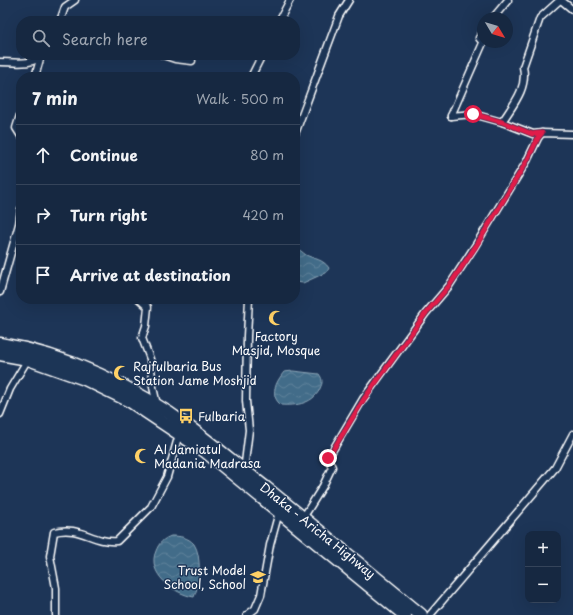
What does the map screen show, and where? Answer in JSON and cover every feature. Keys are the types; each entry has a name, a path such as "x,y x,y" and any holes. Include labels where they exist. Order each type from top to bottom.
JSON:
{"highway":[{"name":"Dhaka - Aricha Highway","path":"0,344 24,348 87,369 129,389 189,427 421,615"},
{"name":"Dhaka - Aricha Highway","path":"0,354 28,359 85,379 130,400 205,451 405,615"}],"street":[{"path":"62,16 65,8 75,0"},
{"path":"282,16 290,0"},
{"path":"300,121 339,16 349,0"},
{"path":"498,12 508,0"},
{"path":"502,122 523,86 525,75 523,67 540,18 561,0 573,10"},
{"path":"481,48 451,116 473,114 502,122 532,134 573,134"},
{"path":"0,62 32,62 36,60"},
{"path":"37,72 40,60"},
{"path":"184,60 192,61"},
{"path":"254,72 260,60"},
{"path":"303,518 323,486 332,466 328,458 364,399 426,313 449,286 527,161 542,133"},
{"path":"0,292 16,235"},
{"path":"145,304 148,307 146,326 142,338 150,359 157,407"},
{"path":"244,471 249,430 246,401 249,304"},
{"path":"0,414 10,389 28,359"},
{"path":"56,615 56,588 50,556 54,532 75,530 106,542 117,541 151,507 166,477 179,434"},
{"path":"430,615 555,468 573,434"},
{"path":"247,615 255,609 260,595 270,545 279,512"}],"water":[{"path":"300,251 324,263 329,268 327,272 303,283 300,283"},
{"path":"293,371 319,374 322,384 318,392 310,400 299,404 281,405 275,397 276,384 284,372"},
{"path":"171,536 186,538 194,544 197,549 199,578 194,597 178,592 171,587 158,574 155,567 154,559 157,548 166,538"}],"place":[{"name":"Factory Masjid, Mosque","path":"276,318"},
{"name":"Rajfulbaria Bus Station Jame Moshjid","path":"121,373"},
{"name":"Fulbaria","path":"186,416"},
{"name":"Al Jamiatul Madania Madrasa","path":"142,456"},
{"name":"Trust Model School, School","path":"258,577"}],"route":[{"path":"328,458 364,399 426,313 449,286 476,246 542,133 532,134 502,122 473,114"}]}
